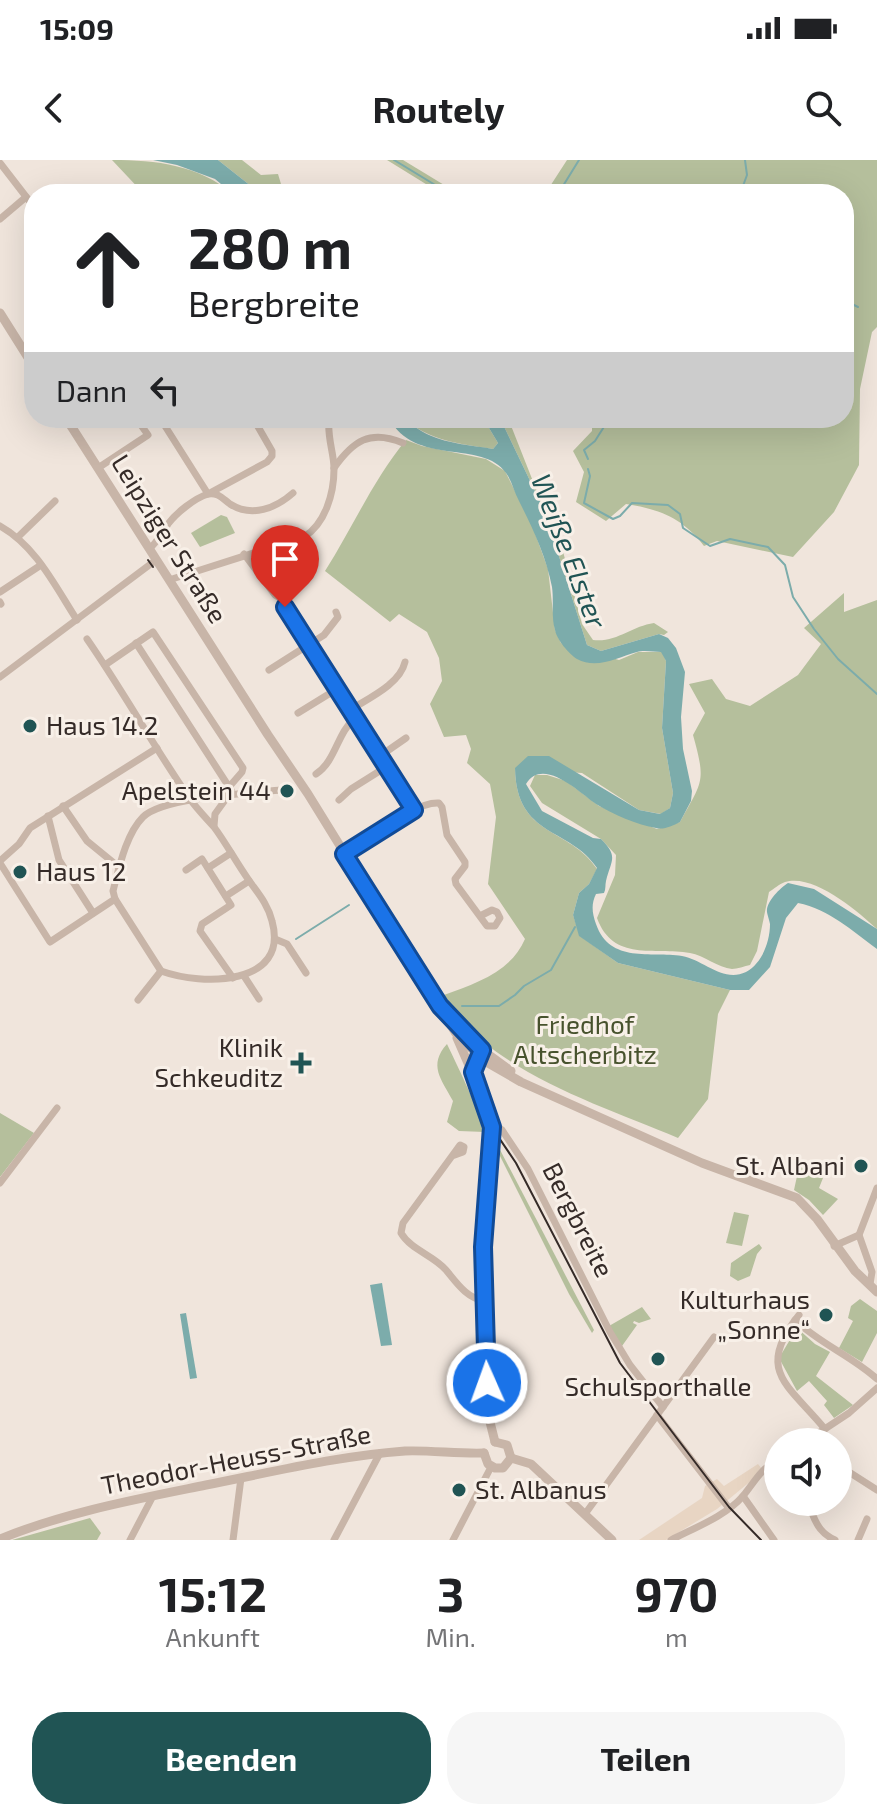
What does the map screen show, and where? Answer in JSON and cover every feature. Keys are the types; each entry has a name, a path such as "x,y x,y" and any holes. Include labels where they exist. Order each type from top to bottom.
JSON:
{"street":[{"path":"0,163 24,194"},
{"path":"0,219 24,199"},
{"path":"0,314 24,351"},
{"name":"Leipziger Straße","path":"72,428 440,1006 475,1079"},
{"path":"98,468 148,435 143,428"},
{"path":"166,428 208,494"},
{"path":"149,549 177,515 267,462 272,451 259,428"},
{"path":"169,580 304,537 315,530 324,517 334,468 329,428"},
{"path":"334,468 346,452 363,440 384,436 403,443"},
{"path":"223,497 228,483"},
{"path":"208,494 216,494 234,506 254,511 278,506 293,493"},
{"path":"19,536 55,501"},
{"path":"0,526 19,536 77,620"},
{"path":"304,537 293,557 285,607 414,810"},
{"path":"244,554 275,595 285,601"},
{"path":"0,677 156,560"},
{"path":"0,592 41,565"},
{"path":"269,670 324,635 338,617 336,612"},
{"path":"105,665 153,632 197,696 243,768 215,814 215,828"},
{"path":"87,639 191,801 215,828 264,901 272,919 275,939 269,958 244,976 203,979 161,971 115,899 113,891 134,830 146,814 161,807 191,801 230,793 281,790"},
{"path":"136,643 230,793"},
{"path":"350,710 393,681 403,671 405,662"},
{"path":"298,713 337,689"},
{"path":"316,774 326,766 345,729 355,718"},
{"path":"380,756 406,738"},
{"path":"115,899 50,942 0,862 30,828 157,748"},
{"path":"339,800 386,767"},
{"path":"344,854 414,810 432,802 439,803 447,835 465,862 455,879 456,884 480,916"},
{"path":"63,806 87,841 120,868"},
{"path":"48,816 59,860 93,913"},
{"path":"208,868 231,853"},
{"path":"186,870 202,859 231,905 202,924 200,931 233,978"},
{"path":"226,896 249,881"},
{"path":"275,939 287,944 306,973"},
{"path":"138,1000 161,971"},
{"path":"244,976 259,999"},
{"name":"Leipziger Straße","path":"440,1006 490,1065 521,1082 702,1163 790,1194 805,1204 834,1246 874,1288"},
{"name":"Leipziger Straße","path":"455,1032 476,1049 540,1089"},
{"path":"465,1058 476,1049"},
{"path":"475,1079 476,1049"},
{"name":"Bergbreite","path":"475,1079 492,1122 502,1130 528,1169 610,1332 630,1365 663,1407"},
{"path":"0,1183 57,1108"},
{"path":"492,1122 483,1247 488,1414 495,1442"},
{"path":"452,1156 403,1223 401,1233 407,1242 445,1270 453,1282 476,1299 485,1301"},
{"path":"874,1288 872,1272 859,1235 877,1188"},
{"path":"834,1246 859,1235"},
{"path":"824,1428 777,1371 778,1350 797,1317 817,1340 877,1379"},
{"path":"585,1514 714,1337"},
{"path":"826,1428 877,1388"},
{"path":"657,1415 728,1507"},
{"path":"495,1442 507,1445 511,1458 503,1468 491,1467 485,1461 484,1453 495,1442"},
{"path":"334,1540 380,1453"},
{"name":"Theodor-Heuss-Straße","path":"0,1539 154,1494 380,1453 484,1453"},
{"path":"511,1458 531,1464 612,1540"},
{"path":"453,1540 491,1467"},
{"path":"671,1540 743,1496 764,1468"},
{"path":"852,1474 877,1490"},
{"path":"233,1540 241,1478"},
{"path":"130,1540 154,1494"},
{"path":"743,1496 774,1540"},
{"path":"813,1516 829,1539"},
{"path":"858,1540 867,1519"}],"green space":[{"path":"112,160 176,166 220,184 135,184"},
{"path":"218,160 242,160 261,175 278,174 281,184 248,184"},
{"path":"387,160 403,160 443,184 426,184"},
{"path":"567,160 877,160 877,327 872,332 860,389 859,465 834,512 793,557 717,541 704,546 688,528 670,516 638,506 626,504 606,521 576,502 584,472 573,451 592,428 854,428 854,184 551,184"},
{"path":"417,428 489,428 498,443 493,449 446,440"},
{"path":"505,428 512,428 553,532 560,540 582,624 593,640 617,637 654,623 668,632 601,651 587,645 545,512"},
{"name":"Friedhof Altscherbitz","path":"406,440 486,459 505,471 532,525 548,569 555,630 561,643 619,660 638,652 662,652 666,661 662,728 673,793 670,808 661,814 639,810 582,773 515,768 518,791 524,807 534,820 586,855 597,869 589,884 579,893 573,915 580,936 618,963 730,990 718,1014 708,1099 678,1138 563,1090 507,1059 462,1021 444,995 480,981 502,968 525,939 488,884 496,817 490,784 467,763 471,749 466,735 444,737 430,704 442,681 439,658 427,632 399,614 390,622 325,571 373,487"},
{"path":"221,515 227,517 235,533 200,547 191,533"},
{"path":"844,593 844,612 877,600 877,929 834,895 809,883 796,881 783,883 769,892 757,951 750,965 727,968 695,954 636,950 613,941 597,918 615,875 616,855 601,839 542,803 530,786 535,775 566,781 599,806 657,829 680,822 700,780 700,763 693,735 705,713 689,684 712,679 726,699 750,706 798,675 821,644 804,628"},
{"path":"447,1044 478,1110 487,1135 488,1142 485,1142 485,1132 459,1131 447,1122 453,1101 437,1065"},
{"path":"0,1113 34,1133 0,1177"},
{"path":"497,1144 594,1330 592,1333 569,1294 497,1150"},
{"path":"799,1167 825,1173 819,1188 838,1199 823,1215 794,1190"},
{"path":"734,1212 749,1215 742,1246 726,1243"},
{"path":"759,1244 762,1248 750,1276 738,1281 730,1276 731,1263"},
{"path":"860,1299 877,1311 877,1333 862,1362 839,1348 853,1321 848,1318 851,1306"},
{"path":"642,1307 651,1319 639,1323 634,1321 637,1325 622,1346 609,1326"},
{"path":"797,1328 830,1352 816,1376 853,1405 834,1418 824,1405 827,1401 809,1381 797,1391 779,1358"},
{"path":"90,1518 101,1533 97,1540 12,1540"}],"shaded area":[{"path":"758,1464 762,1469 752,1480 717,1509 666,1540 639,1540 702,1498 705,1486 717,1479 724,1486"}],"water":[{"path":"153,160 218,160 248,184 221,184 177,165"},
{"path":"396,428 418,428 444,440 493,449 498,443 489,428 505,428 545,512 587,645 601,651 659,634 668,638 676,648 685,672 681,717 683,749 692,791 691,801 680,822 659,828 633,822 602,808 571,785 551,775 533,776 526,784 542,811 593,838 601,839 610,850 612,859 605,892 596,894 593,905 602,937 621,950 682,956 721,973 738,975 752,968 761,958 770,931 769,904 788,883 814,889 877,929 877,949 830,915 798,903 786,918 770,967 749,990 730,990 618,963 579,936 573,915 579,893 589,884 597,868 573,845 534,820 524,807 518,791 515,768 528,756 549,756 639,810 660,814 670,808 673,793 662,728 666,661 661,652 649,651 600,663 574,657 556,634 552,587 546,564 506,473 482,457 431,448 400,433"},
{"path":"382,1283 392,1345 381,1346 370,1285"},
{"path":"186,1313 197,1378 190,1379 180,1314"}],"waterway":[{"path":"394,160 434,184"},
{"path":"564,184 579,160"},
{"path":"744,184 747,175 745,160"},
{"path":"854,305 858,307"},
{"path":"588,459 584,450 603,428"},
{"path":"588,469 590,476 584,503 613,519 632,503 668,505 680,514 683,528 710,546 730,539 768,547 785,565 793,597 814,629 838,659 877,694"},
{"path":"296,939 349,905"},
{"path":"462,1006 499,1006 551,970 575,927"}],"tram line":[{"path":"148,560 153,567"},
{"path":"489,1123 516,1163 620,1363 729,1507 761,1540"}],"place":[{"name":"Haus 14.2","path":"30,726"},
{"name":"Apelstein 44","path":"287,791"},
{"name":"Haus 12","path":"20,872"},
{"name":"Klinik Schkeuditz","path":"301,1063"},
{"name":"St. Albani","path":"861,1166"},
{"name":"Kulturhaus „Sonne“","path":"826,1315"},
{"name":"Schulsporthalle","path":"658,1359"},
{"name":"St. Albanus","path":"459,1490"}],"route":[{"path":"285,607 414,810 344,854 440,1006 482,1050 473,1072 492,1127 483,1247 487,1383"}],"water label":[{"name":"Weiße Elster","path":"569,551"}]}
